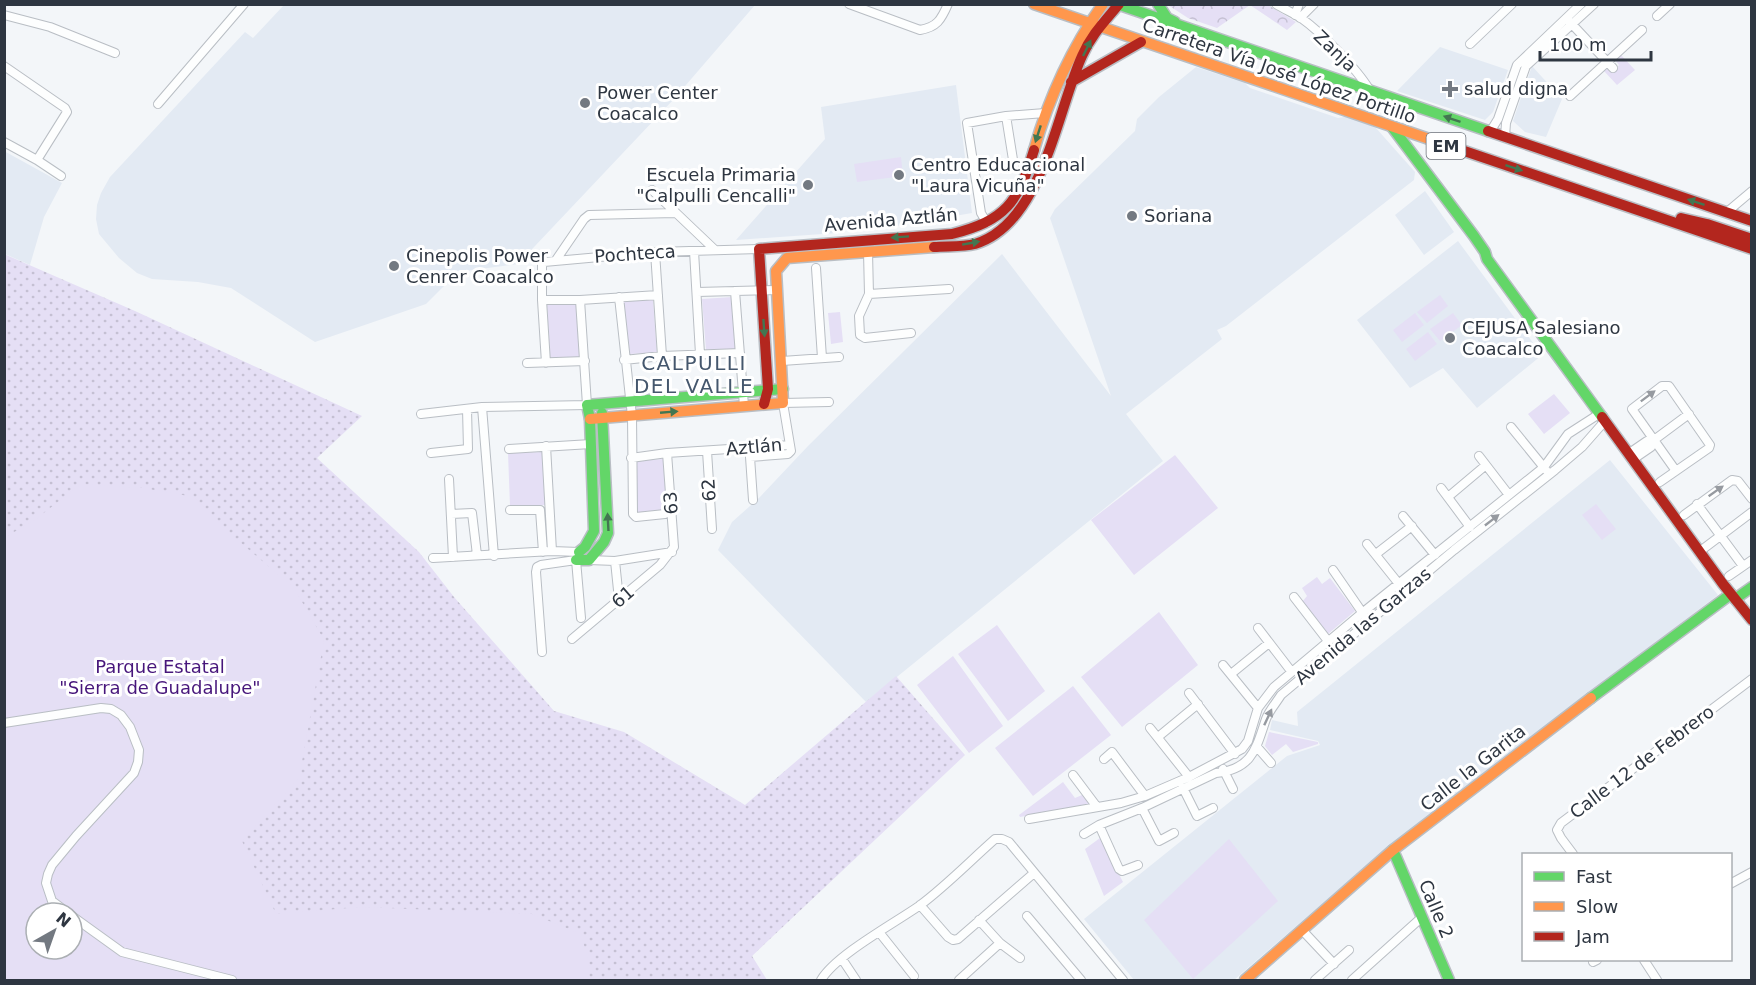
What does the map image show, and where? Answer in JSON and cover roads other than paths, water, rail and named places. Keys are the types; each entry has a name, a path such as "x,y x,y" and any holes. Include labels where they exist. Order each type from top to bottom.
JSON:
{"street":[{"path":"158,104 244,4"},
{"path":"849,4 920,30 932,28 940,21 948,4"},
{"name":"Carretera Vía José López Portillo","path":"1034,4 1752,249"},
{"name":"Avenida Aztlán","path":"783,403 776,271 781,263 787,258 975,243 988,239 998,232 1013,218 1036,183 1071,82 1103,4"},
{"path":"1158,4 1167,18 1188,30"},
{"name":"Zanja","path":"1276,4 1298,16 1340,54 1371,91"},
{"path":"1298,16 1299,4"},
{"path":"1298,16 1314,4"},
{"path":"1470,44 1512,4"},
{"path":"1505,137 1506,123 1523,70 1594,4"},
{"path":"1657,16 1670,4"},
{"path":"1094,25 1118,5"},
{"name":"Carretera Vía José López Portillo","path":"1118,5 1752,221"},
{"path":"1490,132 1498,119 1517,64 1578,5"},
{"path":"4,15 50,27 115,53"},
{"path":"1566,18 1610,65"},
{"name":"Avenida Aztlán","path":"759,249 952,234 987,223 1004,211 1018,192 1060,77 1094,25"},
{"path":"1570,96 1610,65 1642,30"},
{"path":"1060,77 1071,82 1141,42"},
{"path":"4,66 65,108 67,112 37,160"},
{"path":"987,223 981,213 968,123 1006,116 1045,113"},
{"path":"1006,116 1014,166"},
{"path":"1392,127 1439,191 1443,204 1479,254 1487,259 1699,552 1752,620"},
{"path":"4,142 62,176"},
{"name":"Pochteca","path":"652,190 714,249"},
{"path":"1727,212 1752,191"},
{"path":"1627,206 1707,224 1752,239"},
{"name":"Pochteca","path":"556,260 586,216 675,213"},
{"path":"801,245 802,257"},
{"path":"759,249 768,389 764,404"},
{"name":"Pochteca","path":"542,300 542,264 556,260 655,252 759,249"},
{"path":"694,251 700,354"},
{"path":"655,252 662,356"},
{"path":"868,252 869,294 859,316 862,337 911,333"},
{"path":"816,268 822,358"},
{"path":"869,294 949,289"},
{"path":"697,292 777,290"},
{"path":"735,291 744,406"},
{"path":"546,363 542,300 658,295"},
{"path":"619,297 624,360 632,416 631,458 634,516 665,514"},
{"path":"542,652 537,567 577,556 594,531 590,419 587,405 580,300"},
{"path":"624,360 740,353"},
{"path":"782,361 839,357"},
{"path":"527,363 585,361"},
{"path":"1660,482 1676,471 1710,445 1669,386 1666,385 1633,407 1633,412 1676,471"},
{"path":"421,414 482,407 630,402 783,388"},
{"path":"590,419 764,404 829,402"},
{"name":"Aztlán","path":"631,458 667,453 790,445 783,403"},
{"path":"589,560 604,542 608,533 601,404"},
{"path":"482,407 494,556"},
{"path":"431,453 468,449 467,409"},
{"path":"1630,457 1651,447 1654,440 1689,414"},
{"name":"Avenida las Garzas","path":"1121,803 1145,796 1189,777 1242,749 1248,741 1258,708 1274,687 1291,671 1435,555 1452,547 1470,527 1544,467 1568,434 1602,418"},
{"name":"Avenida las Garzas","path":"1124,814 1142,808 1216,773 1243,764 1257,747 1267,716 1281,695 1452,547 1550,474 1581,447 1602,418"},
{"path":"1511,427 1550,474"},
{"path":"509,448 591,444"},
{"path":"753,500 750,458 788,454 791,451 790,445"},
{"path":"546,446 547,552"},
{"name":"62","path":"706,451 712,529"},
{"name":"63","path":"667,453 674,547 672,552"},
{"path":"1479,456 1509,495"},
{"path":"1448,497 1486,465"},
{"path":"449,479 453,557"},
{"path":"1684,514 1736,480 1752,499"},
{"path":"1441,488 1470,527"},
{"path":"1697,504 1743,566"},
{"path":"510,510 540,510 547,552"},
{"path":"1699,552 1752,512"},
{"path":"451,514 472,513 477,555"},
{"path":"1403,516 1435,555"},
{"path":"1376,554 1412,526"},
{"path":"1367,544 1399,584"},
{"path":"433,558 547,552 589,560 615,561 672,552"},
{"name":"61","path":"572,639 672,552"},
{"path":"577,556 581,618"},
{"path":"1729,576 1752,560"},
{"path":"615,561 618,590"},
{"path":"1333,570 1369,621"},
{"name":"Calle la Garita","path":"1245,981 1393,850 1542,735 1733,596 1752,587"},
{"path":"1294,597 1328,641"},
{"path":"1258,628 1291,671"},
{"path":"1231,674 1269,643"},
{"path":"1223,665 1258,708"},
{"name":"Calle 12 de Febrero","path":"1571,853 1557,830 1561,823 1752,680"},
{"path":"1189,693 1234,754"},
{"path":"1158,736 1198,704"},
{"path":"4,723 101,708 111,709 121,715 136,739 139,750 134,773 52,865 46,883 52,901"},
{"path":"1150,728 1189,777"},
{"path":"1257,747 1271,763"},
{"path":"1104,759 1112,752 1145,796"},
{"path":"1218,761 1233,789"},
{"path":"1072,775 1097,807"},
{"path":"1183,788 1197,816 1213,808"},
{"path":"1029,819 1121,803 1124,814 1084,834"},
{"path":"1142,808 1159,841 1174,833"},
{"path":"1099,825 1119,869 1125,871 1138,865"},
{"path":"821,981 825,974 842,959 920,905 995,839 1002,839 1009,842 1123,981"},
{"name":"Calle 2","path":"1393,850 1449,981"},
{"path":"1732,883 1752,872"},
{"path":"920,905 953,940 958,939 1034,873"},
{"path":"1027,916 1081,981"},
{"path":"1352,981 1421,918"},
{"path":"979,920 1000,943 1020,958"},
{"path":"84,925 122,952 224,977 232,981"},
{"path":"1302,930 1334,964"},
{"path":"879,932 914,976"},
{"path":"959,981 1000,943"},
{"path":"1316,981 1349,950"},
{"path":"842,959 856,981"},
{"path":"1645,961 1657,981"}],"place":[{"name":"salud digna","path":"1450,89"},
{"name":"Power Center Coacalco","path":"585,103"},
{"name":"Centro Educacional \"Laura Vicuña\"","path":"899,175"},
{"name":"Escuela Primaria \"Calpulli Cencalli\"","path":"808,185"},
{"name":"Soriana","path":"1132,216"},
{"name":"Cinepolis Power Cenrer Coacalco","path":"394,266"},
{"name":"CEJUSA Salesiano Coacalco","path":"1450,338"}],"district":[{"name":"CALPULLI DEL VALLE","path":"694,374"}],"park label":[{"name":"Parque Estatal \"Sierra de Guadalupe\"","path":"160,677"}]}
